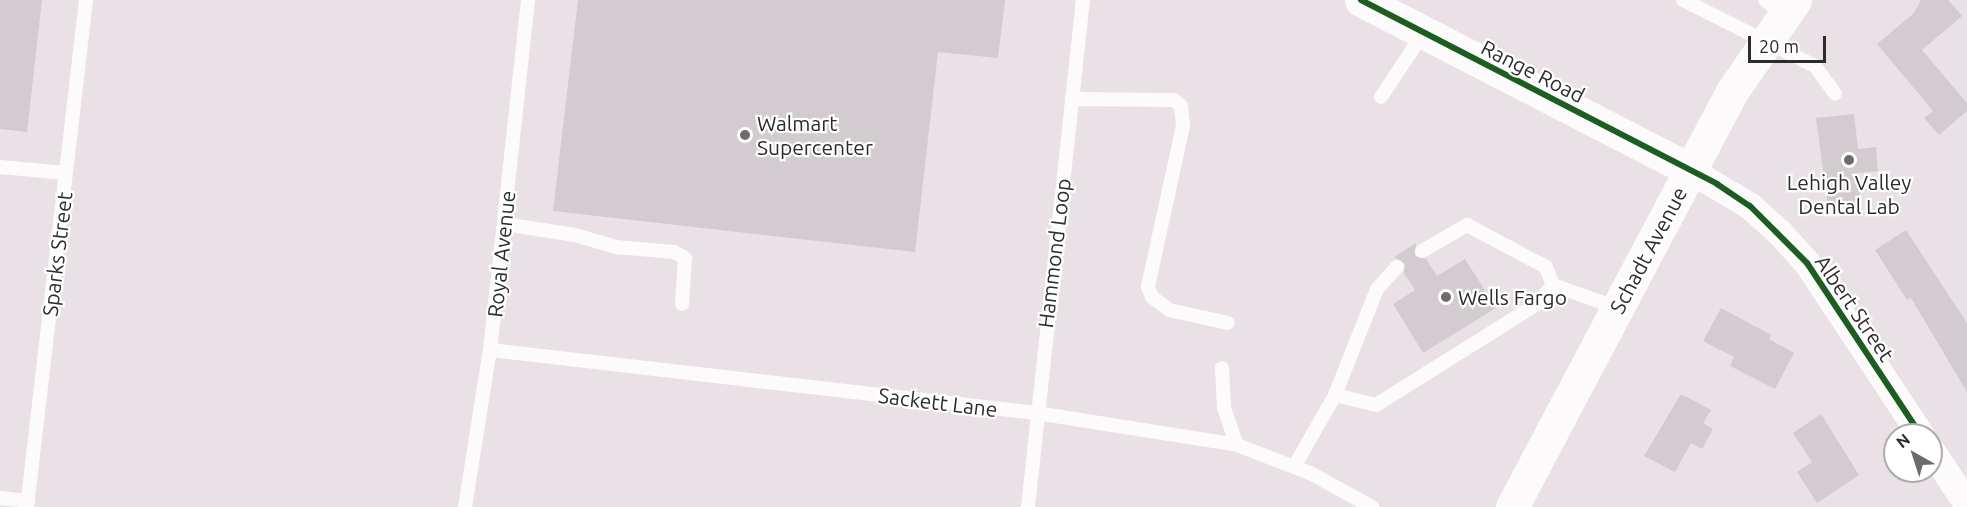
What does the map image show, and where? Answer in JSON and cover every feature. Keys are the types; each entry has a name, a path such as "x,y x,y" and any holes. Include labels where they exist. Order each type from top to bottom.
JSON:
{"main road":[{"name":"Range Road","path":"1362,0 1690,170"},
{"name":"Schadt Avenue","path":"1512,507 1690,170 1778,14"}],"street":[{"name":"Albert Street","path":"1690,170 1750,206 1780,233 1807,263 1913,423"},
{"path":"1943,468 1967,504"}],"lane":[{"name":"Sparks Street","path":"28,504 86,0"},
{"name":"Royal Avenue","path":"465,507 490,351 528,0"},
{"name":"Hammond Loop","path":"1028,507 1036,413 1083,0"},
{"path":"1683,0 1778,14 1835,94"},
{"path":"1381,97 1424,32"},
{"path":"1072,99 1174,100 1181,106 1183,126 1148,287 1152,297 1169,310 1228,323"},
{"path":"0,166 66,173"},
{"path":"504,224 575,235 616,247 674,252 685,258 682,304"},
{"path":"1422,251 1467,225 1546,267 1553,285 1617,308"},
{"path":"1294,468 1335,395 1377,289 1397,267"},
{"path":"1335,395 1376,405 1537,304 1553,285"},
{"name":"Sackett Lane","path":"490,351 1036,413 1237,446 1294,468 1372,507"},
{"path":"1222,368 1224,408 1237,446"},
{"path":"0,498 28,504"}],"building":[{"path":"0,0 42,0 27,132 0,129"},
{"name":"Walmart Supercenter","path":"578,0 1005,0 998,58 938,52 915,252 553,211"},
{"path":"1921,0 1948,0 1962,16 1922,50 1967,103 1967,111 1939,135 1924,118 1933,111 1877,44 1914,13"},
{"name":"Lehigh Valley Dental Lab","path":"1854,114 1858,149 1876,147 1878,171 1858,173 1861,203 1828,206 1816,118"},
{"path":"1906,230 1967,323 1967,392 1911,298 1907,300 1875,250"},
{"name":"Wells Fargo","path":"1416,243 1415,256 1426,259 1437,276 1465,259 1496,308 1423,353 1393,304 1415,290 1404,273 1405,264 1394,257"},
{"path":"1721,308 1771,335 1769,339 1794,353 1775,389 1730,366 1734,357 1703,341"},
{"path":"1681,394 1711,410 1703,423 1713,429 1702,449 1691,443 1675,472 1644,456"},
{"path":"1821,414 1859,475 1817,503 1797,472 1812,462 1793,433"}],"cycle path":[{"path":"1361,0 1717,184 1750,206 1807,263 1913,423"}],"place":[{"name":"Walmart Supercenter","path":"745,135"},
{"name":"Lehigh Valley Dental Lab","path":"1849,160"},
{"name":"Wells Fargo","path":"1446,297"}]}
